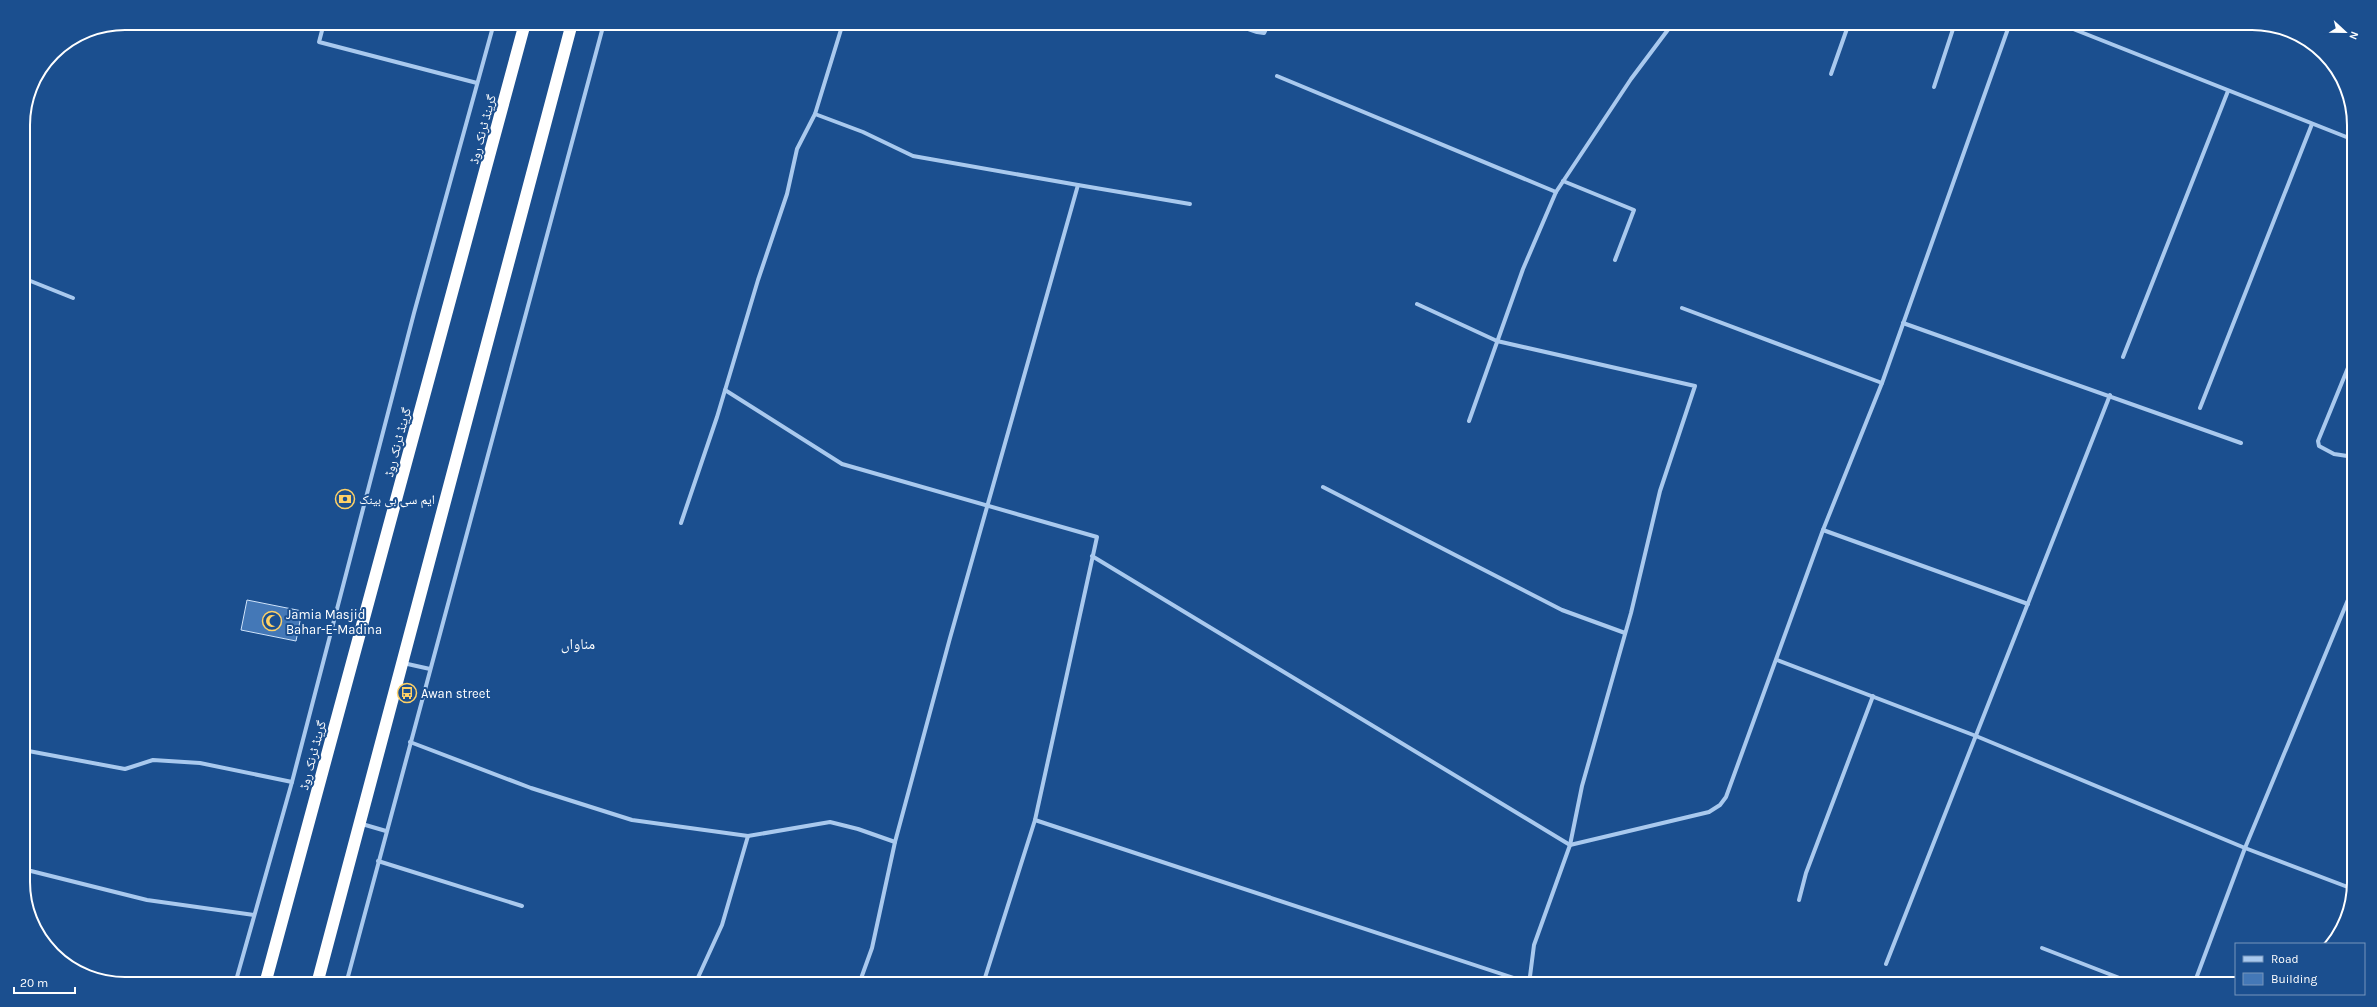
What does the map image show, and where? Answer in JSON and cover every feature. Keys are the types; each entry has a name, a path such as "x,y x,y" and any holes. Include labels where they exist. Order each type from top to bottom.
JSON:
{"highway":[{"name":"گرینڈ ٹرنک روڈ","path":"267,977 523,30"},
{"path":"319,977 570,30"}],"street":[{"path":"322,30 319,42 477,83"},
{"path":"238,977 292,782 414,313 492,30"},
{"path":"348,977 602,30"},
{"path":"681,523 725,390 758,280 787,194 797,149 815,114 841,30"},
{"path":"1254,30 1264,33 1266,30"},
{"path":"1469,421 1523,269 1556,192 1632,79 1668,30"},
{"path":"1831,74 1847,30"},
{"path":"1934,87 1953,30"},
{"path":"1092,556 1570,845 1709,812 1720,805 1726,797 1823,530 1882,383 2008,30"},
{"path":"2076,30 2347,137"},
{"path":"1277,76 1556,192"},
{"path":"2123,357 2228,91"},
{"path":"815,114 863,132 913,156 1190,204"},
{"path":"2200,408 2312,124"},
{"path":"1564,181 1634,210 1614,260"},
{"path":"862,977 872,948 895,842 1078,185"},
{"path":"30,281 73,298"},
{"path":"1417,304 1497,341 1695,386 1660,491 1625,633 1582,786 1570,845 1534,945 1530,977"},
{"path":"1682,308 1882,383"},
{"path":"1903,323 2110,395 2241,444"},
{"path":"2347,370 2318,441 2320,446 2334,454 2347,456"},
{"path":"725,390 842,464 1097,537 1035,820 985,977"},
{"path":"1886,964 2110,395"},
{"path":"1322,487 1562,610 1625,633"},
{"path":"1823,530 2028,604"},
{"path":"2197,977 2245,848 2347,602"},
{"path":"1777,660 1976,736 2245,848 2347,887"},
{"path":"402,663 430,669"},
{"path":"1798,900 1806,874 1873,696"},
{"path":"410,742 531,788 632,820 748,836 830,822 858,829 895,842"},
{"path":"30,751 125,768 153,760 200,763 292,782"},
{"path":"1035,820 1511,977"},
{"path":"360,824 386,831"},
{"path":"698,977 722,925 748,836"},
{"path":"378,861 522,906"},
{"path":"30,871 147,900 254,915"},
{"path":"2042,948 2117,977"}],"building":[{"name":"Jamia Masjid Bahar-E-Madina","path":"247,600 302,611 296,641 241,630"}],"place":[{"name":"ایم سی بی بینک","path":"345,499"},
{"name":"Jamia Masjid Bahar-E-Madina","path":"272,621"},
{"name":"Awan street","path":"407,693"}],"district":[{"name":"مناواں","path":"578,644"}]}
